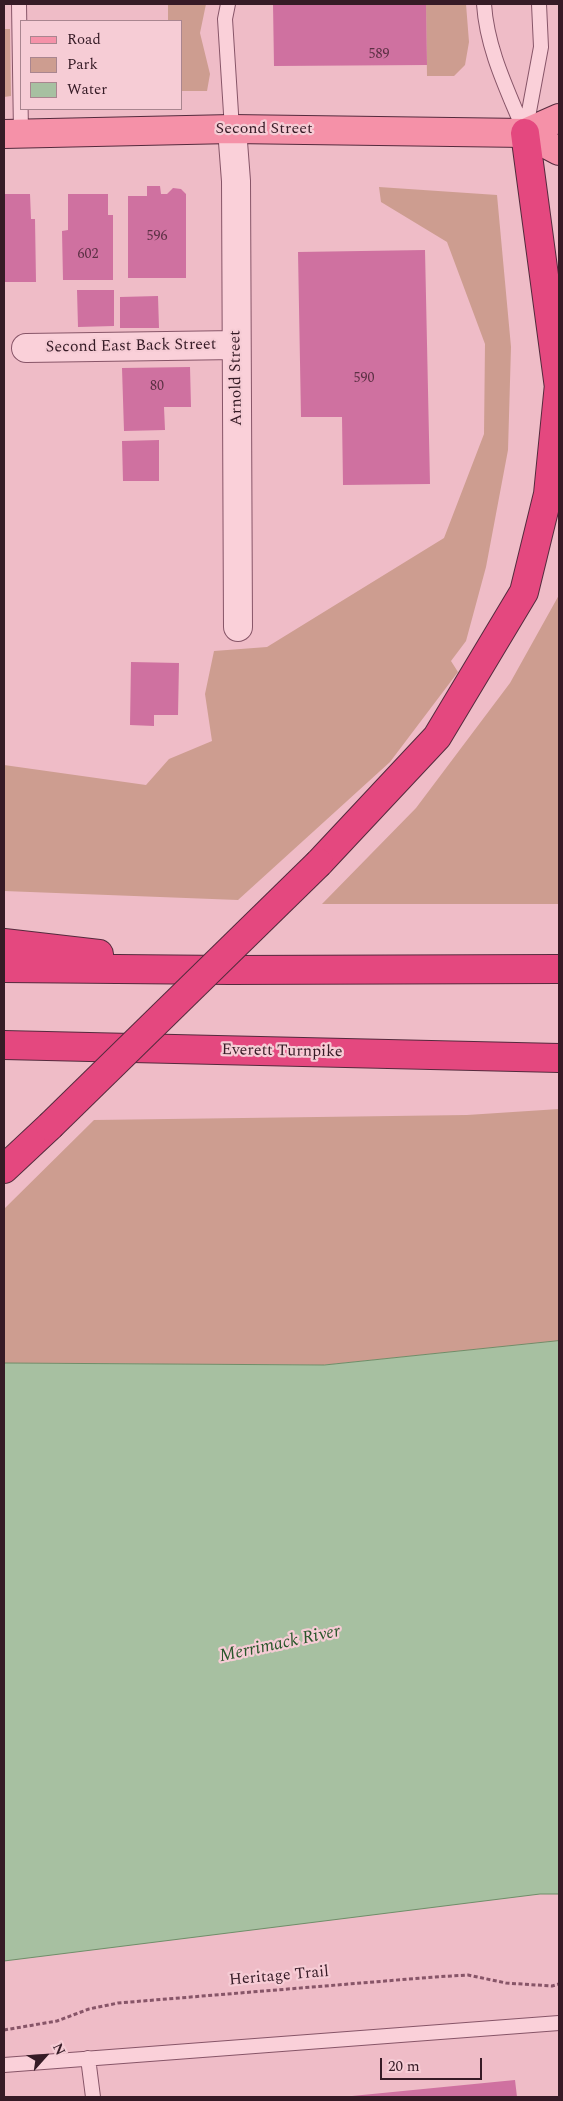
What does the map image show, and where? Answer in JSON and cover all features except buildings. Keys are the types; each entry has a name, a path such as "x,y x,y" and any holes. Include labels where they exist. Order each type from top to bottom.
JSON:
{"highway":[{"path":"525,133 559,388"},
{"path":"4,1169 319,863 437,737 524,592 548,494 559,384"},
{"path":"4,942 230,970"},
{"path":"4,968 230,970 559,969"},
{"name":"Everett Turnpike","path":"4,1045 559,1058"}],"main road":[{"name":"Second Street","path":"13,133 232,129 525,133 559,118"},
{"name":"Second Street","path":"525,133 559,151"}],"street":[{"name":"Arnold Street","path":"232,129 236,181 238,627"},
{"name":"Second East Back Street","path":"26,348 236,345"}],"lane":[{"path":"13,133 19,4"},
{"path":"228,4 225,19 232,129"},
{"path":"484,4 484,19 494,59 525,133"},
{"path":"525,133 541,47 538,4"},
{"path":"4,2065 559,2024"},
{"path":"88,2058 93,2097"}],"path":[{"name":"Heritage Trail","path":"4,2030 57,2021 89,2009 118,2003 468,1975 506,1983 552,1986 559,1984"}],"green space":[{"path":"168,4 206,4 200,33 210,74 207,91 182,91 182,20 168,20"},
{"path":"426,4 466,4 469,42 465,65 454,76 427,76"},
{"path":"4,29 10,29 11,96 4,97"},
{"path":"379,187 497,195 511,347 508,450 486,567 466,641 451,661 458,672 390,762 238,900 4,891 4,765 146,785 169,759 212,741 205,694 214,651 267,647 444,538 484,434 485,344 447,242 381,202"},
{"path":"559,595 559,904 322,904 416,808 510,683"},
{"path":"559,1109 559,1341 324,1365 4,1363 4,1209 94,1120 467,1115"}],"water":[{"name":"Merrimack River","path":"559,1341 559,1894 540,1894 4,1961 4,1363 324,1365"}]}
